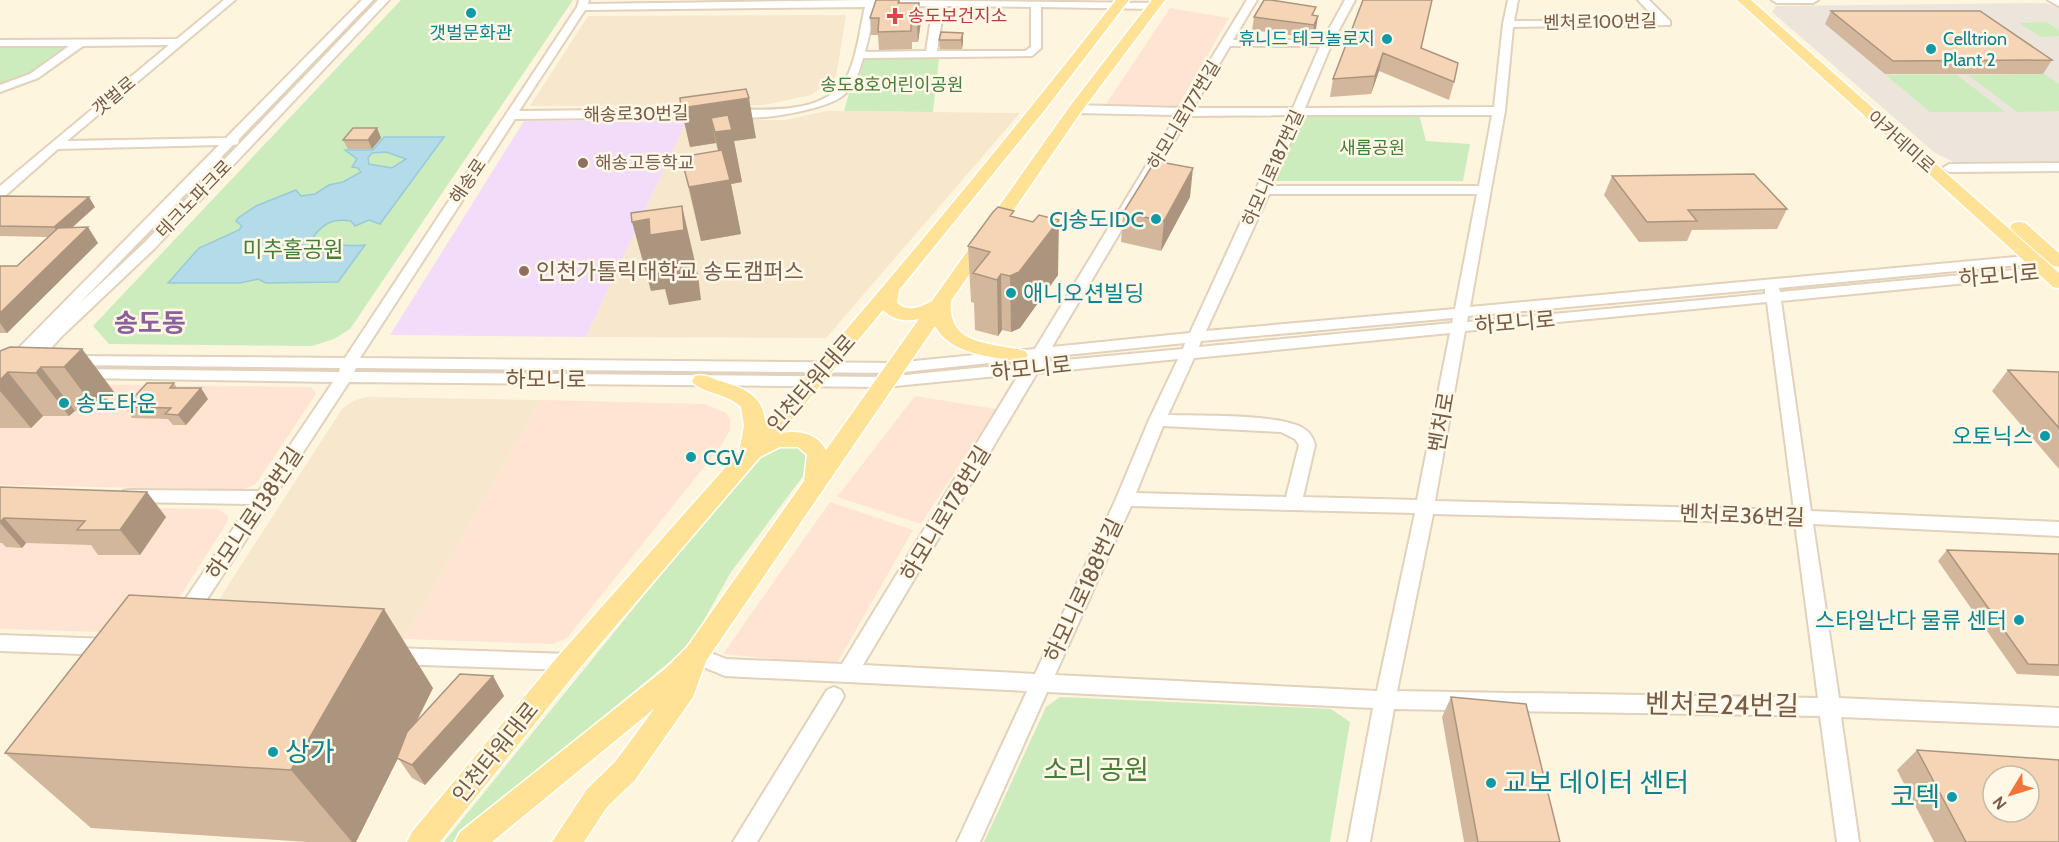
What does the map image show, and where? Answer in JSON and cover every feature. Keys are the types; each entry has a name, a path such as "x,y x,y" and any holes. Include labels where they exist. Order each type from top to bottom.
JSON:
{"main road":[{"name":"아카데미로","path":"1743,0 2032,258 2055,264"},
{"name":"아카데미로","path":"1757,0 2055,264 2059,283"},
{"name":"인천타워대로","path":"422,842 569,662 890,290 1039,108 1121,3"},
{"name":"인천타워대로","path":"470,842 674,677 696,655 1075,110 1157,3"},
{"path":"890,290 888,304 900,313 916,315 940,302 941,319 946,329 959,340 976,347 1030,359"},
{"path":"702,381 732,390 750,404 756,416 746,458"},
{"path":"746,458 774,441 786,439 804,441 817,452 819,459 818,473 807,493"},
{"path":"567,842 597,798 625,771 684,689 696,655"}],"street":[{"name":"갯벌로","path":"0,193 55,144 230,0"},
{"name":"테크노파크로","path":"0,394 7,369 368,0"},
{"name":"테크노파크로","path":"7,369 32,360 150,244 384,0"},
{"name":"하모니로177번길","path":"1030,359 1185,112 1252,0"},
{"name":"하모니로187번길","path":"1192,344 1264,190 1327,44 1350,0"},
{"name":"벤처로","path":"1359,842 1385,700 1425,507 1499,111 1508,24 1513,0"},
{"name":"벤처로100번길","path":"1508,24 1666,23 1643,0"},
{"path":"1777,0 1813,0"},
{"path":"2053,0 2059,3"},
{"name":"해송로30번길","path":"512,115 766,113 798,110 822,102 840,92 851,78 872,2"},
{"path":"931,55 939,3"},
{"path":"583,4 1157,3"},
{"name":"해송로","path":"348,369 583,4"},
{"path":"858,55 1022,56 1036,48 1036,4"},
{"path":"0,43 178,42"},
{"path":"1227,42 1327,44"},
{"path":"0,89 34,76 80,43"},
{"path":"1075,110 1499,111"},
{"path":"55,144 249,141"},
{"path":"1949,168 2059,167"},
{"path":"1264,190 1484,190"},
{"name":"하모니로","path":"1773,291 2032,258"},
{"name":"하모니로","path":"7,369 50,373 348,369 500,364 889,375 1030,359 2055,264"},
{"path":"1773,291 1848,842"},
{"name":"하모니로188번길","path":"968,842 1125,499 1157,420 1192,344"},
{"name":"하모니로178번길","path":"848,674 1030,359"},
{"name":"하모니로","path":"32,360 702,381 819,374"},
{"name":"하모니로138번길","path":"175,630 348,369"},
{"path":"1157,420 1282,426 1300,433 1307,445 1293,504"},
{"path":"114,495 263,498"},
{"name":"벤처로36번길","path":"1125,499 1804,517 2059,529"},
{"path":"0,643 129,648"},
{"path":"370,655 569,662"},
{"name":"벤처로24번길","path":"696,655 725,667 1385,700 1830,707 2059,717"},
{"path":"744,842 834,696"}],"shaded area":[{"path":"2045,3 2059,7 2059,162 1954,162 1935,153 1772,12 1776,6"},
{"path":"1170,8 1229,18 1177,108 1106,104"},
{"path":"846,15 836,77 811,95 764,105 530,106 588,16"},
{"path":"827,111 1020,113 826,338 586,337 687,120 785,120"},
{"name":"인천가톨릭대학교 송도캠퍼스","path":"687,120 586,337 390,335 524,121"},
{"path":"49,384 311,387 316,394 256,484 242,490 0,485 0,412"},
{"path":"915,396 996,409 921,524 837,497"},
{"path":"366,397 540,400 404,639 208,627 205,621 342,409 353,401"},
{"path":"540,400 705,404 726,413 730,419 730,430 721,446 567,638 553,644 404,639"},
{"path":"830,502 913,530 836,665 723,654"},
{"path":"0,506 218,509 228,516 228,521 165,620 134,633 0,629"}],"green space":[{"name":"미추홀공원","path":"401,0 573,0 350,329 334,339 312,346 109,344 93,326"},
{"path":"2046,22 2059,30 2059,36 2041,37 2019,23"},
{"path":"0,43 80,43 34,76 0,89"},
{"name":"송도8호어린이공원","path":"864,59 939,59 933,112 844,111 849,93 856,93"},
{"path":"2045,74 2059,84 2059,111 2017,112 1968,75"},
{"path":"1886,75 1957,75 2005,112 1930,112"},
{"name":"새롬공원","path":"1419,114 1426,141 1470,144 1463,181 1274,181 1300,115"},
{"path":"778,444 807,448 810,467 731,572 690,645 452,842 444,842 758,455"},
{"name":"소리 공원","path":"1060,697 1331,709 1350,722 1330,842 984,842 1046,707"}],"water":[{"path":"384,137 444,137 380,224 369,220 355,226 351,221 339,220 325,225 314,236 315,242 365,245 338,282 266,283 258,279 240,283 168,283 199,248 239,230 242,226 236,221 238,218 256,206 296,190 301,196 315,194 329,185 343,182 361,172 358,168 352,167 357,159 345,150 373,150","holes":["386,152 406,159 392,168 369,164 368,158 372,153"]}],"building":[{"path":"876,0 919,3 917,24 911,24 911,31 878,32 879,18 870,18"},
{"path":"1264,0 1316,7 1312,15 1318,16 1314,25 1254,17"},
{"name":"휴니드 테크놀로지","path":"1363,0 1432,0 1421,48 1458,63 1454,82 1383,53 1375,76 1333,79"},
{"name":"Celltrion Plant 2","path":"1831,11 1980,11 2052,60 1893,61"},
{"path":"941,32 963,33 961,40 939,40"},
{"path":"746,89 749,98 681,108 680,98"},
{"path":"728,115 732,130 715,132 711,118"},
{"path":"353,128 377,128 368,140 343,140"},
{"path":"722,150 730,180 689,187 681,157"},
{"path":"1155,161 1193,168 1164,221 1123,213"},
{"path":"1754,174 1787,209 1688,210 1697,221 1647,222 1612,176"},
{"path":"0,196 89,197 54,227 0,226"},
{"path":"682,206 684,230 650,235 649,219 632,222 631,213"},
{"path":"998,207 1014,211 1010,216 1033,222 1039,215 1059,220 1019,272 1010,276 1001,274 997,280 973,273 990,252 968,246"},
{"path":"88,227 0,313 0,266 17,266 58,228"},
{"path":"10,347 82,349 64,367 41,367 36,373 8,372 0,380 0,351"},
{"path":"2008,370 2059,372 2059,428"},
{"path":"147,383 174,383 170,388 201,388 178,415 165,414 171,408 125,407"},
{"path":"0,487 147,492 120,530 77,530 85,521 4,518 0,522"},
{"name":"스타일난다 물류 센터","path":"1947,550 2059,554 2059,665 2028,664"},
{"path":"129,595 384,609 291,770 5,753"},
{"path":"460,674 493,676 412,765 397,758 407,732"},
{"name":"교보 데이터 센터","path":"1451,697 1526,704 1560,842 1478,842"},
{"path":"1917,750 2059,760 2059,842 1966,842"}],"place":[{"name":"갯벌문화관","path":"471,13"},
{"name":"송도보건지소","path":"895,16"},
{"name":"휴니드 테크놀로지","path":"1387,39"},
{"name":"Celltrion Plant 2","path":"1931,49"},
{"name":"해송고등학교","path":"583,163"},
{"name":"CJ송도IDC","path":"1156,219"},
{"name":"인천가톨릭대학교 송도캠퍼스","path":"524,271"},
{"name":"애니오션빌딩","path":"1011,293"},
{"name":"송도타운","path":"64,403"},
{"name":"오토닉스","path":"2045,436"},
{"name":"CGV","path":"691,457"},
{"name":"스타일난다 물류 센터","path":"2019,620"},
{"name":"상가","path":"273,752"},
{"name":"교보 데이터 센터","path":"1491,783"},
{"name":"코텍","path":"1952,797"}],"district":[{"name":"송도동","path":"150,323"}]}
